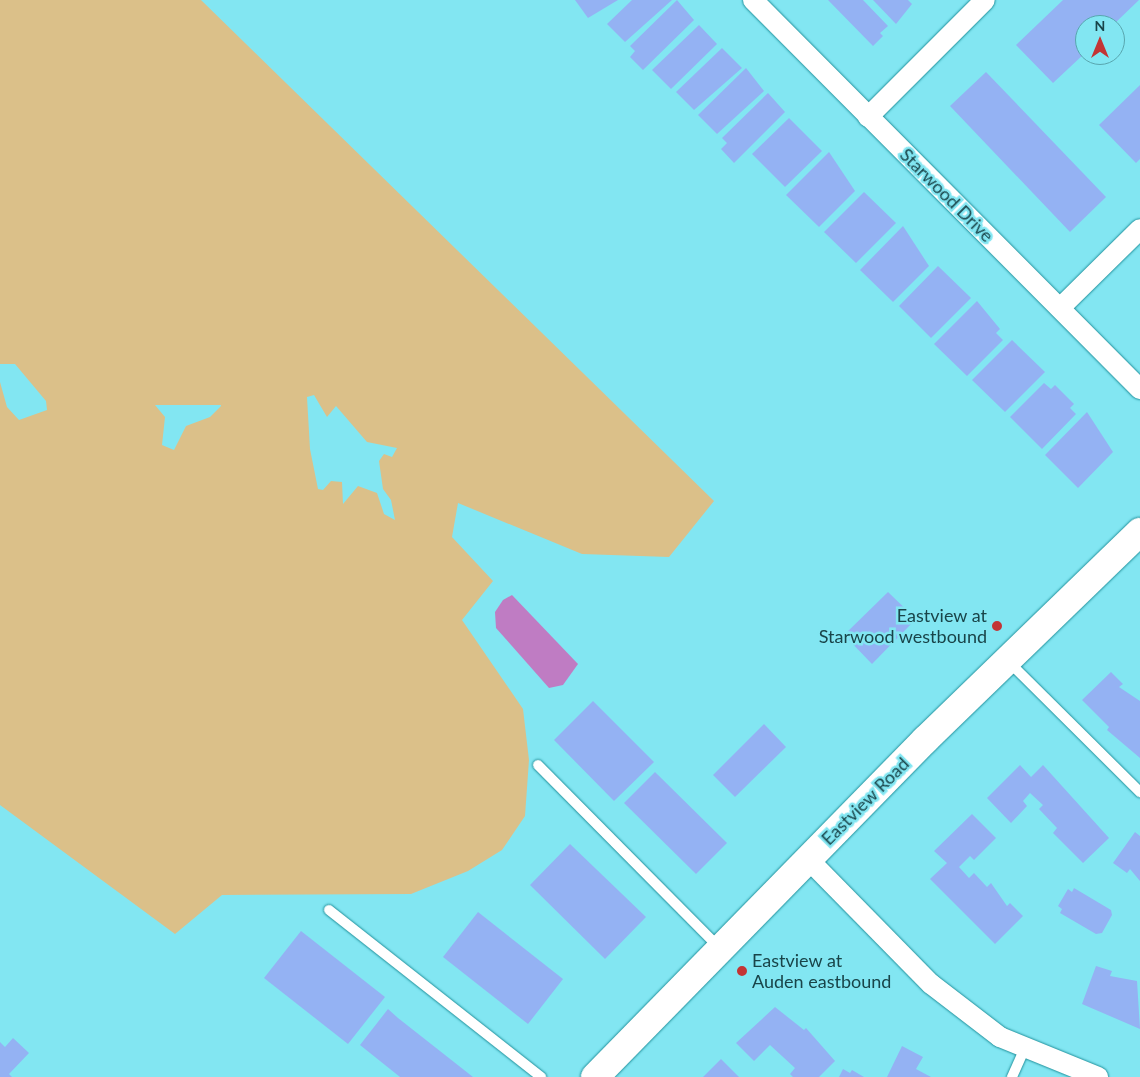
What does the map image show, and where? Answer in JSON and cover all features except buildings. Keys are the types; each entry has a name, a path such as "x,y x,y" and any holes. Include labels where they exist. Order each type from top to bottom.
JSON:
{"main road":[{"name":"Eastview Road","path":"597,1077 719,948 1140,532"}],"street":[{"name":"Starwood Drive","path":"753,0 1140,389"},
{"path":"868,116 985,0"},
{"path":"1060,308 1140,229"},
{"path":"808,859 931,984 1000,1037 1098,1077"}],"lane":[{"path":"1008,662 1140,792"},
{"path":"538,766 719,948"},
{"path":"329,910 541,1077"},
{"path":"1012,1077 1025,1048"}],"shaded area":[{"path":"0,0 201,0 714,501 669,557 582,554 458,503 452,537 493,581 462,620 523,709 529,760 525,816 502,850 468,871 411,894 222,895 175,934 0,805 0,382 7,407 19,420 47,410 46,401 15,364 0,364","holes":["314,395 327,417 336,406 367,442 397,448 392,457 384,454 379,461 383,489 391,500 395,520 384,514 377,493 358,486 343,504 342,482 331,481 323,490 318,489 310,449 307,397","155,405 221,405 221,406 210,417 186,426 174,450 162,445 165,417"]},
{"path":"512,595 578,664 563,685 549,688 496,628 495,612 503,600"}],"place":[{"name":"Eastview at Starwood westbound","path":"997,626"},
{"name":"Eastview at Auden eastbound","path":"742,971"}]}
